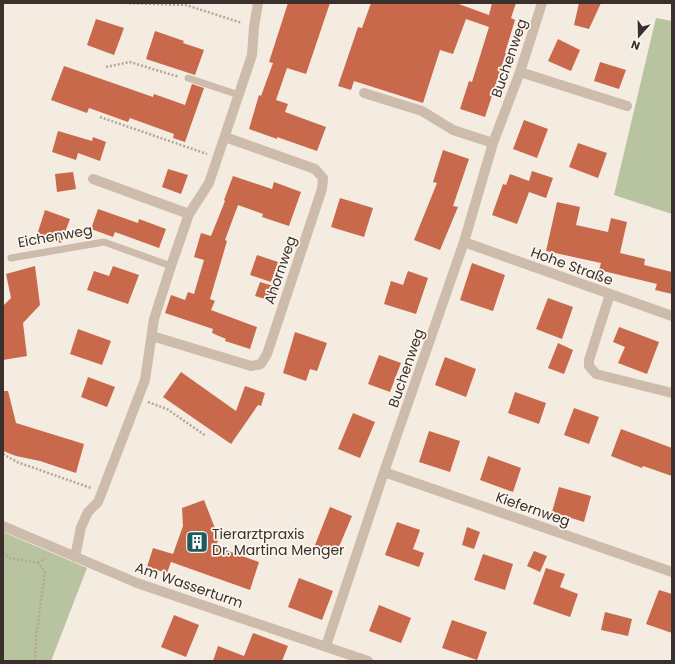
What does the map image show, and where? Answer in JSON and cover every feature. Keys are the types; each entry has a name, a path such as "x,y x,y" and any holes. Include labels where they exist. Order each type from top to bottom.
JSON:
{"street":[{"path":"75,557 81,527 88,512 98,502 145,380 154,320 171,266 189,214 209,183 252,55 254,27 258,3"},
{"name":"Buchenweg","path":"326,646 384,472 464,242 493,144 520,72 542,3"},
{"path":"520,72 627,106"},
{"path":"364,93 422,111 453,130 493,144"},
{"name":"Ahornweg","path":"152,336 251,366 261,364 267,354 322,189 323,178 315,169 225,137"},
{"path":"94,179 189,214"},
{"name":"Hohe Straße","path":"464,242 672,316"},
{"path":"610,294 589,360 589,366 596,374 672,393"},
{"name":"Kiefernweg","path":"384,472 672,572"},
{"name":"Am Wasserturm","path":"3,526 137,583 368,661"}],"lane":[{"path":"188,78 239,95"},
{"name":"Eichenweg","path":"11,258 104,242 171,266"}],"path":[{"path":"125,3 186,5 254,27"},
{"path":"106,67 130,62 184,79 188,78"},
{"path":"100,117 218,158"},
{"path":"139,398 167,409 206,436"},
{"path":"3,454 17,462 102,492"},
{"path":"3,553 10,558 38,563 46,571 36,638 35,661"}],"green space":[{"path":"656,18 672,21 672,214 614,195"},
{"path":"3,532 87,568 51,661 3,661"}],"building":[{"path":"288,3 330,3 306,74 287,68 276,100 288,104 285,112 326,127 317,151 249,129 259,95 261,96 273,63 269,62"},
{"path":"371,3 456,3 489,15 492,3 516,3 511,18 515,20 485,117 460,109 469,81 472,82 489,27 466,19 453,54 440,50 423,103 354,81 351,90 338,86 358,27 362,28"},
{"path":"579,3 601,3 589,29 574,25"},
{"path":"96,19 124,28 114,55 87,45"},
{"path":"155,31 204,50 195,75 146,59"},
{"path":"558,39 580,50 571,71 548,61"},
{"path":"600,62 626,70 619,89 594,81"},
{"path":"64,66 153,97 154,94 185,105 192,84 204,88 185,142 173,138 174,134 130,118 128,122 89,108 87,113 51,100"},
{"path":"524,120 548,129 537,158 513,149"},
{"path":"58,131 92,141 93,137 106,142 100,161 78,153 76,160 52,152"},
{"path":"578,143 607,153 598,178 569,167"},
{"path":"443,150 469,159 453,206 458,207 440,250 414,240 437,183 433,182"},
{"path":"168,169 188,175 181,194 162,187"},
{"path":"532,171 553,178 546,198 529,192 517,224 492,215 503,184 506,185 510,174 529,181"},
{"path":"73,172 76,189 57,192 55,174"},
{"path":"233,176 272,189 274,182 301,192 289,226 262,217 263,214 238,205 225,240 227,241 210,299 215,301 211,310 257,327 250,349 225,341 226,339 212,333 213,329 165,313 171,295 185,300 188,292 194,294 204,260 194,257 201,233 211,236"},
{"path":"340,198 373,208 364,237 331,227"},
{"path":"557,202 580,207 576,225 608,232 611,218 627,222 620,253 645,259 644,265 672,272 672,294 655,290 657,284 599,270 601,263 546,251"},
{"path":"98,209 138,223 139,219 166,229 159,248 115,232 113,237 91,229"},
{"path":"45,210 70,219 61,243 37,235"},
{"path":"257,255 278,262 271,282 250,275"},
{"path":"472,263 505,275 493,311 460,300"},
{"path":"35,266 40,305 23,323 27,356 3,360 3,306 11,298 6,274"},
{"path":"113,266 139,275 128,304 87,290 94,271 109,276"},
{"path":"408,271 428,278 416,314 384,304 391,281 403,285"},
{"path":"260,282 277,287 272,301 255,296"},
{"path":"548,298 573,307 562,339 536,329"},
{"path":"619,327 659,342 647,374 618,363 625,347 613,342"},
{"path":"78,329 111,341 102,365 70,354"},
{"path":"295,332 327,343 317,371 310,369 306,381 283,373"},
{"path":"558,343 573,350 564,374 548,368"},
{"path":"379,355 401,363 390,392 368,384"},
{"path":"445,357 476,369 466,397 435,385"},
{"path":"181,372 236,411 245,386 265,393 261,406 258,405 231,444 163,397"},
{"path":"88,377 115,387 107,407 81,397"},
{"path":"3,391 8,391 16,423 84,444 76,473 3,451"},
{"path":"515,392 546,403 539,424 508,413"},
{"path":"574,408 599,417 589,444 564,435"},
{"path":"353,413 375,422 360,458 338,449"},
{"path":"621,429 672,448 672,476 643,466 642,468 611,456"},
{"path":"429,431 460,441 450,472 419,462"},
{"path":"488,456 521,468 513,492 480,480"},
{"path":"559,487 591,496 584,522 552,512"},
{"path":"204,500 218,536 217,547 259,562 250,590 171,562 167,573 147,567 153,548 173,554 183,526 182,508"},
{"path":"330,507 352,516 336,554 315,545"},
{"path":"397,522 420,530 413,549 424,553 419,567 385,555"},
{"path":"467,527 480,532 474,549 462,545"},
{"path":"534,551 547,556 540,572 527,566"},
{"path":"483,554 513,564 505,590 474,580"},
{"path":"546,568 565,574 560,587 578,594 570,617 533,604"},
{"path":"299,578 333,591 322,620 288,607"},
{"path":"659,590 672,594 672,633 646,624"},
{"path":"379,605 411,618 401,643 369,631"},
{"path":"605,612 632,619 628,636 601,630"},
{"path":"174,615 199,625 186,657 161,647"},
{"path":"452,620 487,632 477,660 442,648"},
{"path":"253,633 288,646 282,661 213,661 218,646 244,656"}],"place":[{"name":"Tierarztpraxis Dr. Martina Menger","path":"197,542"}]}
